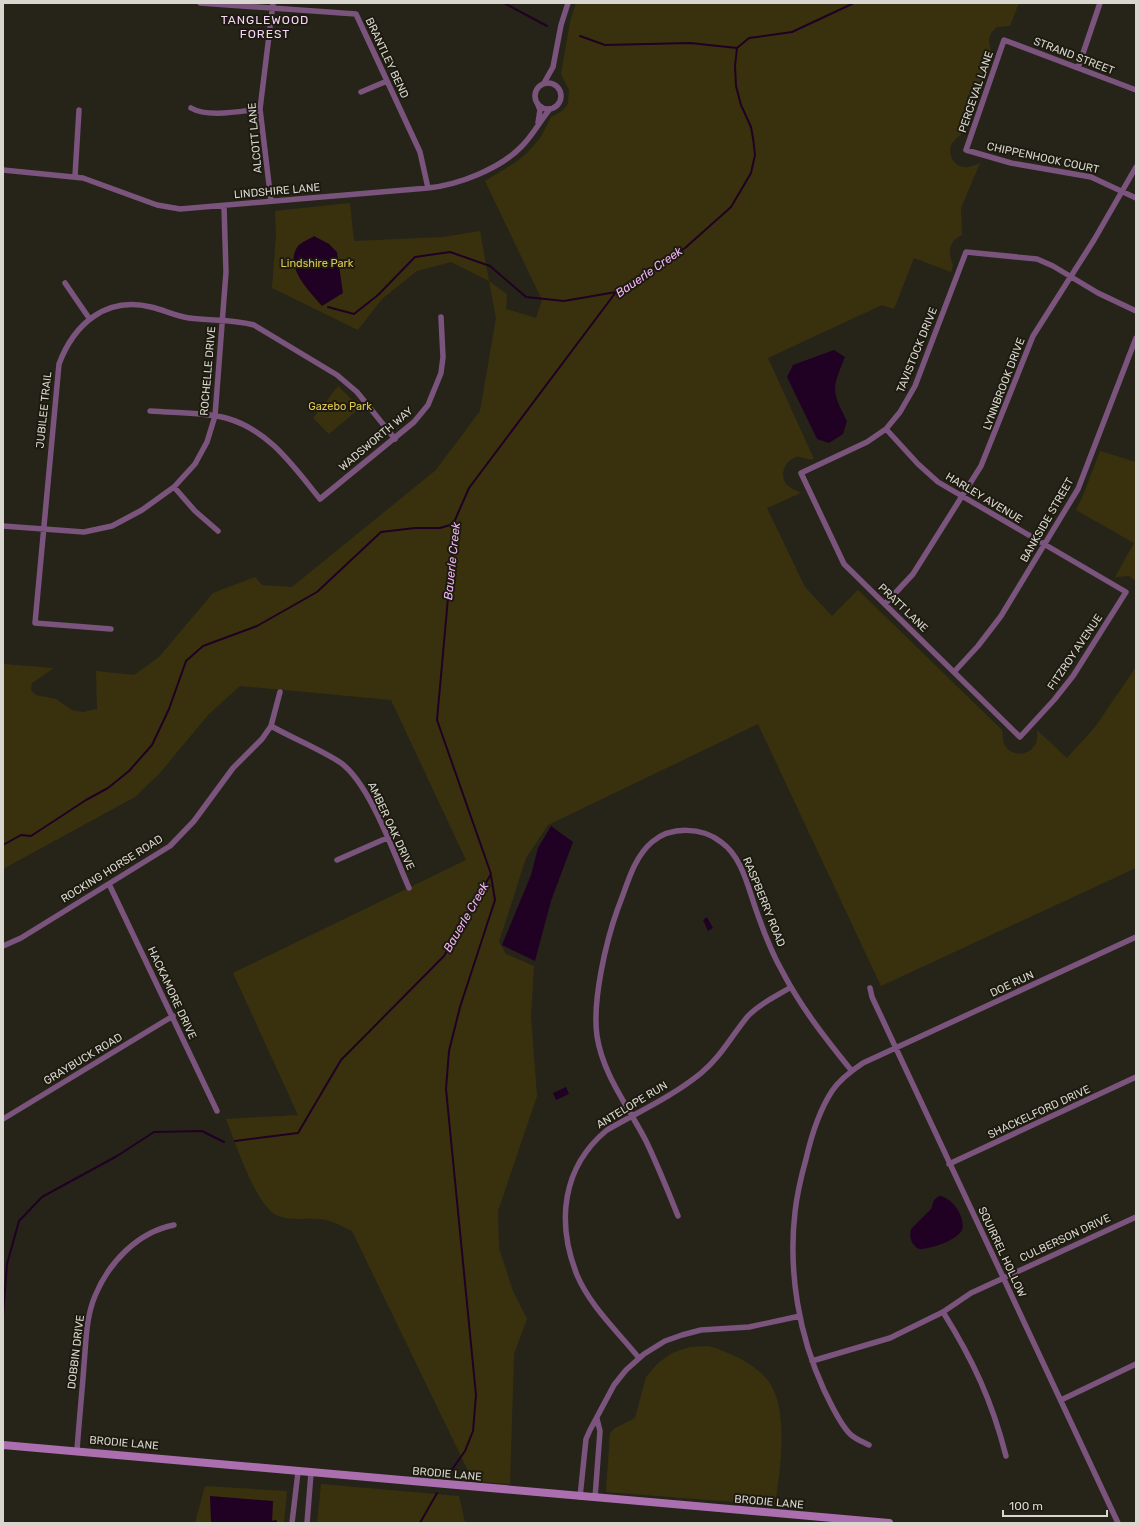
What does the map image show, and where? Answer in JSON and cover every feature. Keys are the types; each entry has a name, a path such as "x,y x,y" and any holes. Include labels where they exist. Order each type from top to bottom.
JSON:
{"main road":[{"name":"BRODIE LANE","path":"3,1445 77,1450 298,1472 831,1520 889,1523"}],"street":[{"name":"BRANTLEY BEND","path":"200,3 272,6 356,14 420,152 424,163 428,188"},
{"name":"LINDSHIRE LANE","path":"538,126 540,110 535,92 544,83 553,67 561,25 568,3"},
{"path":"1078,68 1100,3"},
{"name":"ALCOTT LANE","path":"271,201 260,109 272,6"},
{"name":"STRAND STREET","path":"1004,40 1136,90"},
{"name":"PERCEVAL LANE","path":"966,150 1004,40"},
{"name":"LINDSHIRE LANE","path":"3,170 75,176 169,208 191,209 444,186 463,180 502,162 517,151 550,109 558,105 560,102 561,93 556,86 553,67"},
{"path":"361,92 387,81"},
{"path":"544,83 556,86"},
{"path":"538,105 550,109"},
{"path":"191,108 203,113 260,109"},
{"path":"75,176 79,110"},
{"name":"CHIPPENHOOK COURT","path":"966,150 1011,163 1091,177 1136,198"},
{"name":"LYNNBROOK DRIVE","path":"885,604 913,574 986,456 1033,336 1123,191 1136,167"},
{"name":"ROCHELLE DRIVE","path":"3,526 84,532 112,526 142,510 174,487 195,464 207,442 215,416 226,251 224,206"},
{"name":"TAVISTOCK DRIVE","path":"801,473 858,447 886,429 907,402 915,386 966,252 1030,257 1044,261 1070,277"},
{"path":"1070,277 1136,311"},
{"path":"65,283 89,318"},
{"name":"JUBILEE TRAIL","path":"111,629 35,623 59,364 70,340 89,318 112,308 124,305 136,305 150,306 189,318 254,325 337,375 357,392 395,439"},
{"name":"WADSWORTH WAY","path":"215,416 248,427 270,440 283,453 320,499 395,439 414,422 428,405 436,389 443,358 441,318"},
{"name":"BANKSIDE STREET","path":"954,672 994,627 1078,489 1136,338"},
{"path":"150,411 215,416"},
{"name":"HARLEY AVENUE","path":"886,429 929,475 962,497 1126,592"},
{"name":"PRATT LANE","path":"801,473 840,558 850,571 1020,737"},
{"path":"174,487 195,511 218,531"},
{"name":"FITZROY AVENUE","path":"1020,737 1054,700 1073,676 1126,592"},
{"name":"ROCKING HORSE ROAD","path":"3,946 21,938 170,846 194,822 222,781 251,751 271,726 280,692"},
{"name":"AMBER OAK DRIVE","path":"271,726 340,762 349,770 365,791 409,888"},
{"name":"RASPBERRY ROAD","path":"678,1216 659,1169 632,1116 610,1078 602,1056 595,1016 602,969 614,921 633,868 644,849 654,840 669,833 694,830 712,836 732,852 741,867 771,948 791,987 804,1010 824,1038 851,1070"},
{"path":"337,860 387,838"},
{"name":"HACKAMORE DRIVE","path":"110,884 217,1111"},
{"name":"DOE RUN","path":"869,1445 851,1435 833,1409 812,1361 800,1316 793,1253 795,1212 798,1190 818,1119 831,1092 851,1070 863,1063 1136,937"},
{"name":"ANTELOPE RUN","path":"639,1358 592,1301 577,1275 568,1244 566,1213 568,1189 572,1175 584,1153 606,1130 679,1089 702,1073 726,1048 749,1016 760,1006 791,987"},
{"name":"SQUIRREL HOLLOW","path":"870,988 872,997 949,1164 1118,1523"},
{"name":"GRAYBUCK ROAD","path":"3,1119 173,1016"},
{"name":"SHACKELFORD DRIVE","path":"949,1164 1136,1077"},
{"name":"CULBERSON DRIVE","path":"812,1361 890,1338 943,1312 971,1293 1136,1217"},
{"name":"DOBBIN DRIVE","path":"77,1450 88,1324 95,1296 105,1276 120,1256 150,1232 174,1225"},
{"path":"943,1312 975,1366 989,1401 1006,1456"},
{"path":"580,1497 586,1439 597,1419 604,1401 614,1385 639,1358 665,1341 701,1330 749,1327 800,1316"},
{"path":"1061,1400 1136,1364"},
{"path":"595,1498 600,1431 597,1419"},
{"path":"292,1523 298,1472"},
{"path":"308,1523 311,1473"}],"green space":[{"path":"576,3 1019,3 1010,26 997,27 991,33 989,42 992,53 965,131 954,141 950,148 951,157 960,166 967,167 980,163 961,208 962,235 954,241 950,248 950,256 953,265 951,272 914,258 894,309 882,305 768,358 814,459 796,457 788,462 784,469 783,477 787,485 801,493 767,508 805,587 832,616 858,590 1002,730 1003,740 1006,747 1014,753 1023,754 1032,749 1037,741 1037,730 1067,758 1095,727 1136,667 1136,868 881,986 758,724 548,825 526,858 499,942 506,954 534,966 531,1017 537,1096 498,1211 499,1248 513,1291 527,1319 514,1354 510,1484 473,1481 352,1231 330,1221 284,1218 278,1216 270,1210 254,1187 226,1119 298,1115 233,973 466,860 391,700 240,686 209,714 159,774 135,797 3,869 3,664 54,668 32,683 31,690 36,695 56,699 72,710 83,712 97,709 96,671 134,675 159,657 213,593 255,577 262,585 292,587 436,470 480,411 496,318 489,281 507,294 506,309 536,318 542,300 485,181 513,164 527,153 541,137 551,117 562,111 568,104 569,90 561,74 570,22"},
{"name":"Lindshire Park","path":"350,203 354,241 444,237 480,231 489,281 451,262 417,271 382,299 358,330 272,288 276,235 275,211"},
{"name":"Gazebo Park","path":"338,386 360,408 329,434 313,418"},
{"path":"1100,451 1136,462 1136,581 1129,576 1115,577 1134,543 1076,510"},
{"path":"709,1346 732,1355 753,1366 765,1377 773,1389 778,1404 782,1439 775,1505 606,1492 610,1433 615,1428 635,1418 646,1377 658,1363 672,1353 690,1347"},
{"path":"321,1484 459,1496 465,1523 317,1523"},
{"path":"205,1486 287,1491 284,1523 195,1523"}],"shaded area":[{"path":"314,236 329,244 337,252 343,293 322,306 305,286 296,270 294,262 294,254 298,246"},
{"path":"834,350 845,357 835,389 838,402 847,421 843,434 829,443 817,439 787,377 793,365"},
{"path":"551,826 573,842 551,901 535,961 502,945 531,875 538,848"},
{"path":"707,917 713,928 708,931 703,920"},
{"path":"566,1087 569,1094 556,1100 553,1093"},
{"path":"939,1196 949,1200 957,1208 962,1219 962,1230 954,1238 943,1244 930,1248 919,1249 911,1240 911,1229 931,1209 934,1200"},
{"path":"210,1496 273,1501 272,1523 211,1523"}],"waterway":[{"path":"504,3 547,26"},
{"name":"Bauerle Creek","path":"235,1141 298,1133 341,1060 444,956 491,874 437,720 455,520 469,488 616,292 685,248 731,207 751,173 755,155 751,127 741,105 736,86 735,66 737,48 749,38 792,32 854,3"},
{"path":"580,36 605,45 690,43 737,48"},
{"path":"328,307 354,314 378,295 415,257 450,252 490,266 526,297 564,301 616,292"},
{"path":"3,845 21,835 31,836 86,800 108,788 129,771 152,745 169,709 186,661 203,646 257,626 317,592 381,532 415,528 440,528 450,525 455,520"},
{"path":"446,1478 465,1451 473,1431 476,1395 446,1089 449,1051 460,1007 495,900 491,876"},
{"path":"3,1316 7,1264 19,1221 42,1197 117,1156 154,1132 202,1131 224,1142"},
{"path":"420,1523 437,1493"},
{"path":"266,1523 276,1521"}],"district":[{"name":"TANGLEWOOD FOREST","path":"265,27"}]}
